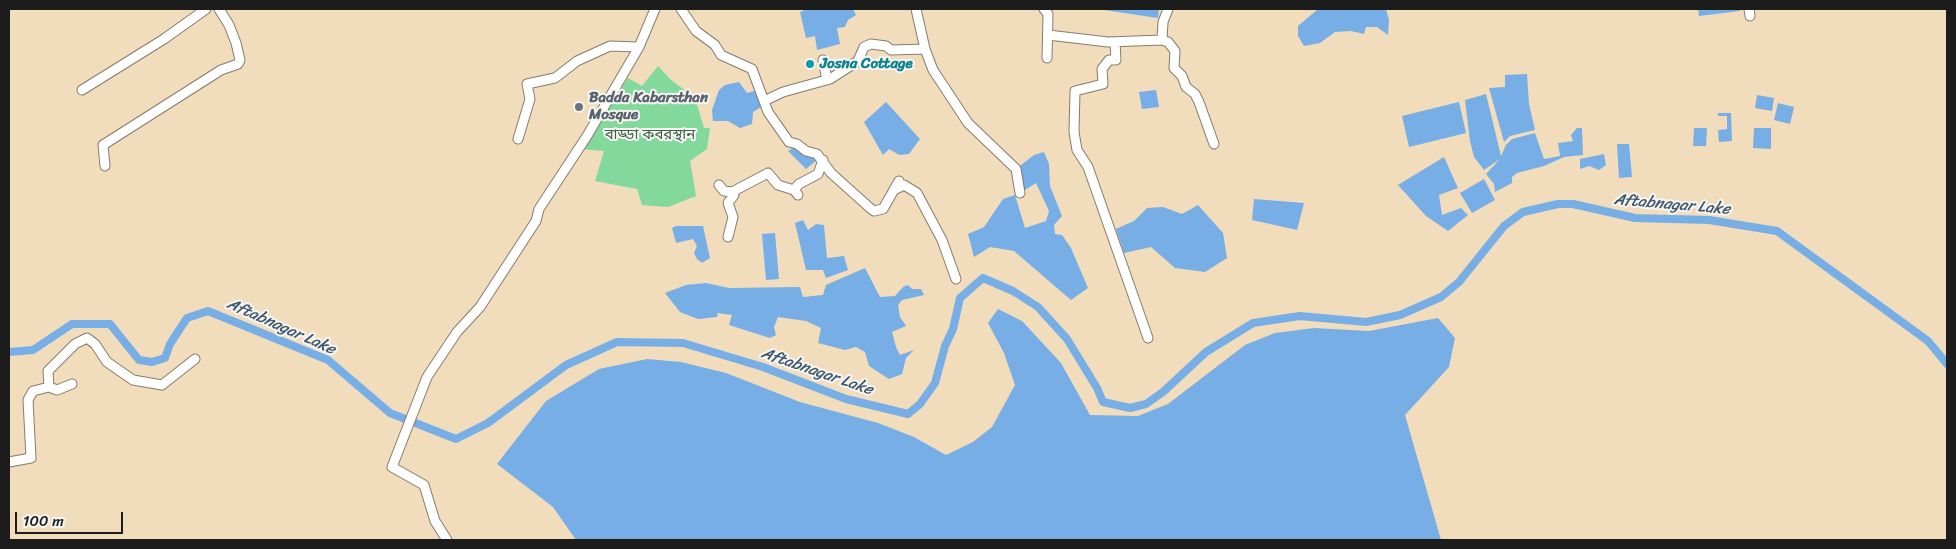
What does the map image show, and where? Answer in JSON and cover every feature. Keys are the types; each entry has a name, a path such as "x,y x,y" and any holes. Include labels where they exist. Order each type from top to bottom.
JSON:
{"street":[{"path":"82,90 206,9"},
{"path":"105,166 103,145 222,70 238,64 240,60 236,43 229,25 219,9"},
{"path":"447,540 435,521 424,485 392,468 427,377 457,332 480,307 536,221 539,209 587,136 639,47 655,9"},
{"path":"681,9 696,31 715,45 721,55 752,69 768,112 789,142 797,144 806,152 817,154 831,172 874,211 883,209 899,181"},
{"path":"916,9 925,49 933,70 968,123 1016,169 1020,193"},
{"path":"1044,9 1048,14 1046,58"},
{"path":"1162,40 1168,9"},
{"path":"1048,35 1115,42 1162,40 1174,48 1174,68 1182,76 1186,87 1195,94 1200,102 1214,144"},
{"path":"1115,42 1116,60 1109,60 1102,69 1103,84 1075,91 1074,132 1077,150 1088,167 1148,338"},
{"path":"764,101 783,92 827,80 858,61 864,47 871,44 886,46 891,50 925,49"},
{"path":"518,139 530,99 526,84 555,78 577,61 610,46 639,47"},
{"path":"823,60 827,80"},
{"path":"719,185 724,191 732,192 768,173 778,185 796,192 799,184 818,174 823,160"},
{"path":"894,191 904,185 917,192 942,240 956,279"},
{"path":"728,237 733,217 728,203 734,195 732,192"},
{"path":"49,387 48,371 75,344 87,338 95,344 107,362 133,380 162,385 195,359"},
{"path":"9,462 20,462 31,458 28,400 33,391 49,387 56,390 72,384"}],"green space":[{"name":"বাড্ডা কবরস্থান","path":"658,66 670,79 695,98 704,128 710,128 707,149 690,161 696,196 668,207 642,205 637,189 595,181 604,151 580,149 628,78 642,86"}],"water":[{"path":"807,9 853,9 856,15 848,20 845,27 837,28 840,44 817,50 815,36 806,38 800,12"},
{"path":"1097,9 1159,9 1158,18"},
{"path":"1318,9 1386,9 1389,20 1388,35 1377,27 1366,27 1364,34 1351,31 1335,32 1320,43 1304,46 1298,36 1298,26"},
{"path":"1698,9 1740,9 1740,11 1699,16"},
{"path":"1527,74 1529,104 1535,130 1510,136 1504,142 1489,88 1505,87 1505,75"},
{"path":"739,82 747,93 758,90 761,107 753,112 752,124 740,128 728,121 713,121 712,110 719,90 725,85"},
{"path":"1156,90 1159,107 1142,109 1139,92"},
{"path":"1486,94 1501,156 1506,145 1512,139 1535,133 1544,159 1560,156 1558,143 1573,141 1571,135 1577,128 1582,128 1583,155 1564,157 1544,166 1517,173 1512,177 1512,183 1495,192 1494,184 1486,174 1500,159 1484,170 1474,157 1465,100"},
{"path":"1757,95 1774,98 1772,111 1755,108"},
{"path":"886,102 920,139 909,154 899,155 889,149 883,155 864,122"},
{"path":"1459,102 1466,133 1409,147 1402,116"},
{"path":"1778,103 1794,107 1790,124 1774,120"},
{"path":"1718,113 1731,113 1732,141 1719,142 1718,130 1727,129 1727,116 1718,116"},
{"path":"1694,128 1707,128 1706,146 1693,146"},
{"path":"1754,128 1771,128 1771,149 1753,148"},
{"path":"1617,144 1629,144 1632,177 1619,178"},
{"path":"797,145 817,160 806,169 788,151"},
{"path":"1044,152 1049,164 1050,186 1062,216 1054,225 1055,234 1062,235 1071,248 1088,288 1071,300 1014,251 990,247 974,257 968,234 984,227 1003,199 1015,195 1025,228 1046,221 1049,211 1036,183 1020,193 1016,169 1034,155"},
{"path":"1604,154 1606,165 1599,170 1589,166 1580,169 1580,159"},
{"path":"1444,157 1458,188 1439,195 1442,215 1461,208 1468,215 1448,231 1426,216 1398,185"},
{"path":"1484,179 1495,200 1472,213 1460,193"},
{"path":"1254,199 1304,203 1297,230 1252,220"},
{"path":"1198,205 1223,233 1227,258 1205,272 1175,268 1151,247 1124,253 1116,229 1134,221 1147,208 1163,207 1182,214"},
{"path":"803,220 808,230 816,224 824,225 827,258 844,256 848,270 826,278 823,270 806,270 795,223"},
{"path":"676,226 703,226 710,258 702,263 697,259 694,253 697,246 693,239 676,243 672,228"},
{"path":"775,233 779,279 766,280 762,234"},
{"path":"865,268 880,297 895,296 903,287 908,285 912,289 921,289 924,295 902,300 898,305 900,317 906,326 892,332 896,347 900,355 914,350 906,358 902,374 889,379 869,366 865,352 856,347 845,350 818,343 821,328 806,321 778,317 774,327 776,335 770,338 729,325 732,315 718,313 717,317 698,319 680,312 665,293 686,285 706,283 729,288 800,287 803,297 823,295 826,285"},
{"path":"998,309 1022,321 1061,363 1090,415 1138,416 1168,404 1245,345 1275,333 1314,328 1369,331 1438,318 1455,338 1449,367 1405,415 1441,540 576,540 553,507 497,464 546,401 599,369 647,359 681,362 726,373 800,402 878,423 914,437 946,455 973,442 992,427 1015,385 1004,353 988,323"}],"waterway":[{"name":"Aftabnagar Lake","path":"9,352 33,350 72,324 110,324 139,360 152,362 165,358 170,344 187,318 208,311 328,360 390,413 456,439 488,423 566,365 617,342 683,343 763,367 846,399 908,414 920,404 935,383 945,346 953,329 960,298 983,278 1013,291 1038,307 1067,339 1097,388 1103,402 1130,408 1146,404 1163,392 1206,352 1253,323 1300,316 1366,322 1400,315 1441,297 1459,282 1504,226 1523,212 1558,204 1573,204 1635,218 1709,220 1777,231 1928,341 1947,364"}],"place":[{"name":"Josna Cottage","path":"810,64"},
{"name":"Badda Kabarsthan Mosque","path":"579,107"}]}
